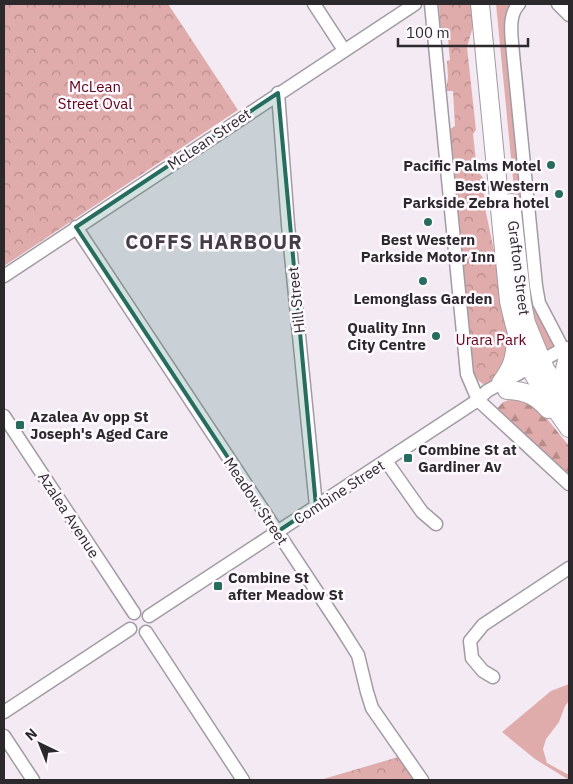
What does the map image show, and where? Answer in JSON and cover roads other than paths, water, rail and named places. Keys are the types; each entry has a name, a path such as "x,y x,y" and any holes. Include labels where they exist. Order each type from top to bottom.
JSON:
{"highway":[{"name":"Grafton Street","path":"480,4 509,301 516,333 538,368 569,428"},
{"name":"Grafton Street","path":"490,4 522,303 538,368 568,398"},
{"path":"516,333 514,363 504,386 535,396 544,404 569,437"},
{"path":"567,352 564,374 568,398"}],"street":[{"path":"314,4 344,50"},
{"name":"McLean Street","path":"4,276 415,4"},
{"path":"431,4 467,374 478,400 569,484"},
{"name":"Grafton Street","path":"519,4 512,15 513,54 535,277 540,303 567,352"},
{"path":"558,4 569,15"},
{"name":"Hill Street","path":"278,93 288,225 316,506"},
{"name":"Meadow Street","path":"76,227 358,655 366,692 372,708 422,780"},
{"name":"Combine Street","path":"149,616 478,400 492,398 504,386 567,352"},
{"name":"Azalea Avenue","path":"4,416 134,614"},
{"path":"386,461 422,512 436,524"},
{"path":"493,677 483,671 472,658 470,641 483,625 569,568"},
{"path":"143,612 149,616 151,624 146,632 136,634 130,629 128,622 134,614 143,612"},
{"path":"4,712 130,629"},
{"path":"146,632 243,780"},
{"path":"4,736 33,780"}],"place":[{"name":"Pacific Palms Motel","path":"551,165"},
{"name":"Best Western Parkside Zebra hotel","path":"559,194"},
{"name":"Best Western Parkside Motor Inn","path":"428,222"},
{"name":"Lemonglass Garden","path":"423,281"},
{"name":"Quality Inn City Centre","path":"436,336"},
{"name":"Azalea Av opp St Joseph's Aged Care","path":"20,425"},
{"name":"Combine St at Gardiner Av","path":"408,458"},
{"name":"Combine St after Meadow St","path":"218,586"}],"district":[{"name":"COFFS HARBOUR","path":"214,241"}],"park label":[{"name":"McLean Street Oval","path":"95,94"},
{"name":"Urara Park","path":"491,339"}]}
